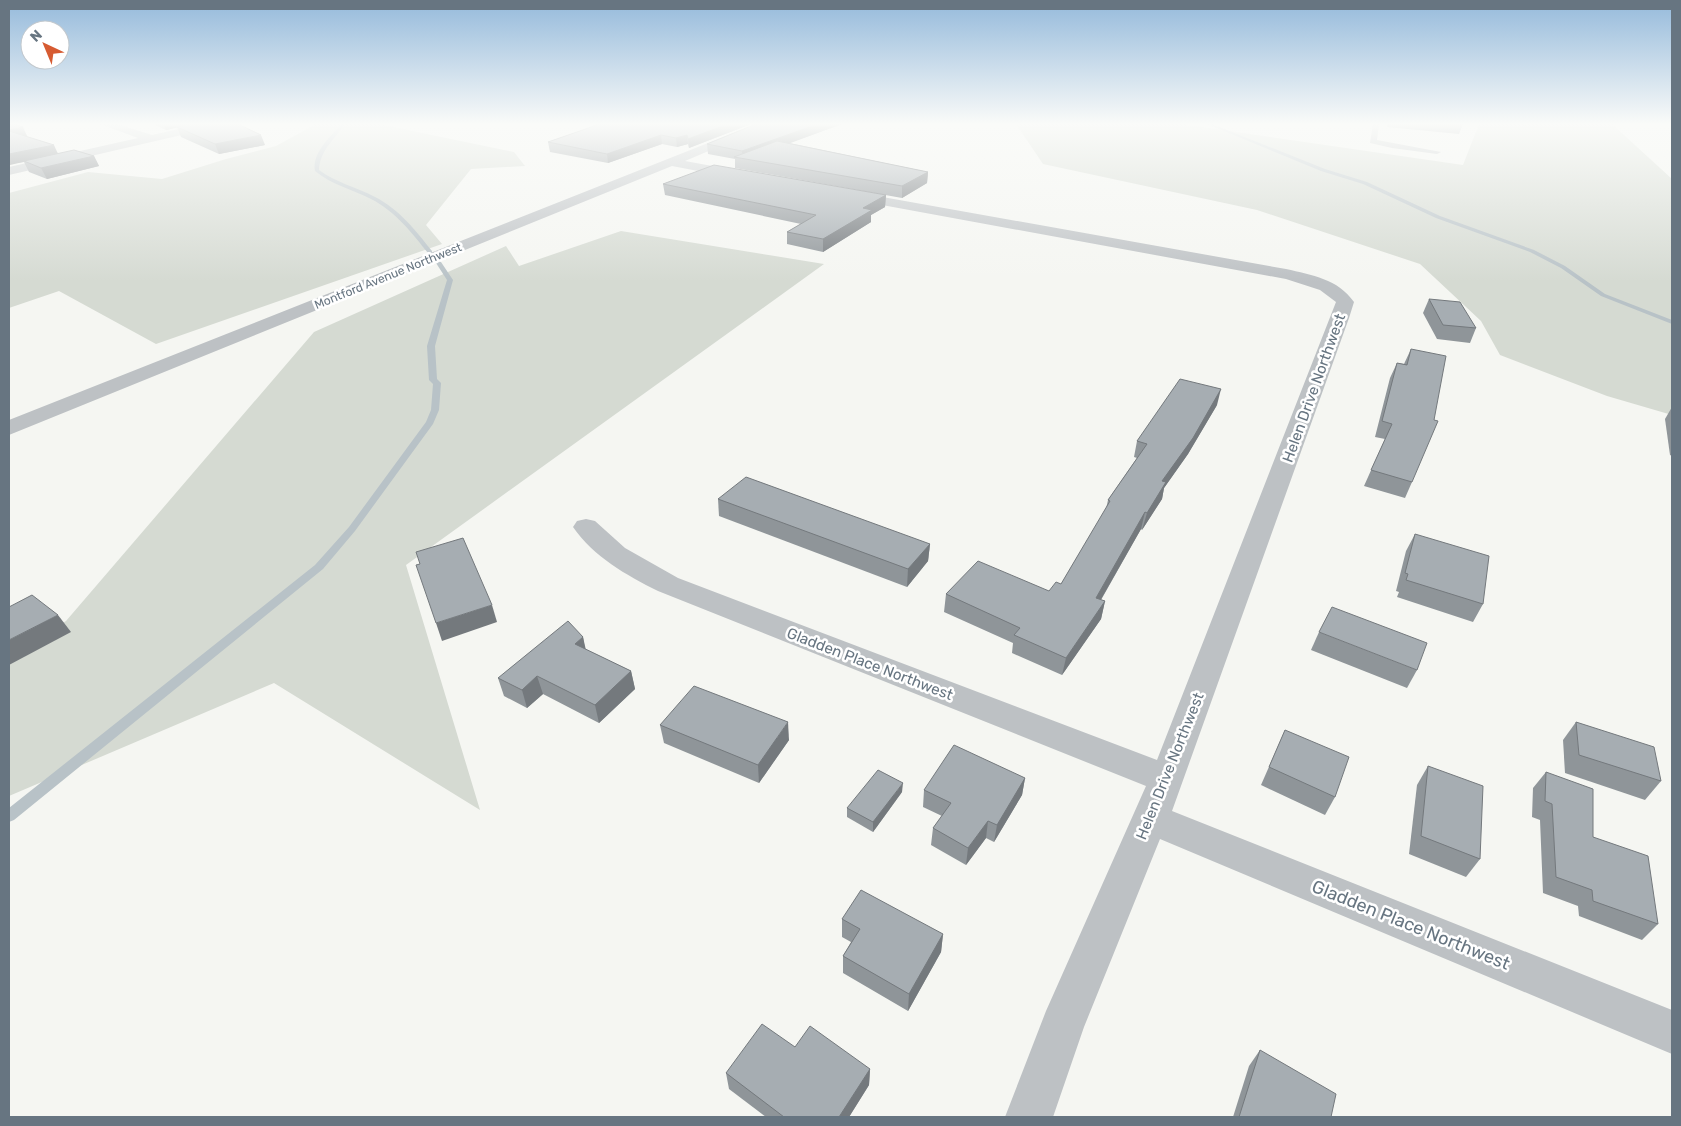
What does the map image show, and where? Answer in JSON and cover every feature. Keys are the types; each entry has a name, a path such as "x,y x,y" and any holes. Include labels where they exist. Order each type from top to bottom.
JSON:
{"street":[{"name":"Montford Avenue Northwest","path":"9,428 635,177"},
{"path":"749,177 767,180"},
{"name":"Helen Drive Northwest","path":"825,190 1286,274 1325,285 1341,296 1344,302 1330,348 1315,380 1300,426 1167,778 1062,1027 1029,1117"},
{"name":"Gladden Place Northwest","path":"586,527 599,542 618,558 664,582 743,615 1167,778"},
{"name":"Gladden Place Northwest","path":"1150,818 1672,1032"}],"shaded area":[{"path":"71,177 136,177 162,179 170,177 465,177 426,225 442,244 156,344 59,291 9,308 9,193"},
{"path":"1101,177 1669,177 1672,179 1672,415 1607,396 1500,355 1481,321 1420,264 1257,210"},
{"path":"621,231 824,264 406,565 480,810 274,683 9,796 9,655 66,621 314,332 506,246 519,266"}],"building":[{"path":"683,177 780,177 886,195 863,208 872,210 823,239 787,232 816,215 663,184"},
{"path":"847,177 920,177 902,186"},
{"path":"1429,299 1460,302 1476,328 1443,325"},
{"path":"1411,349 1446,356 1434,420 1438,421 1412,482 1371,470 1392,424 1382,421 1397,363 1407,365"},
{"path":"1180,379 1221,389 1193,438 1162,481 1166,482 1147,513 1145,512 1096,598 1105,601 1066,658 1014,635 1020,628 946,594 978,561 1049,591 1056,582 1061,584 1110,501 1108,500 1147,444 1137,441"},
{"path":"746,477 930,544 908,569 718,499"},
{"path":"1415,534 1489,556 1483,604 1406,580 1408,574 1405,573"},
{"path":"463,538 492,605 436,623 416,565 420,564 416,552"},
{"path":"32,595 58,615 9,640 9,607"},
{"path":"1332,607 1427,643 1417,670 1319,632"},
{"path":"568,621 583,637 575,644 631,671 595,705 537,676 522,690 498,678"},
{"path":"694,686 788,722 758,765 660,725"},
{"path":"1576,722 1654,747 1661,781 1579,755"},
{"path":"1285,730 1349,757 1335,797 1269,767"},
{"path":"954,745 1025,778 997,825 988,821 968,848 933,828 951,803 924,790"},
{"path":"1428,766 1483,786 1480,859 1421,836"},
{"path":"878,770 903,783 873,822 847,808"},
{"path":"1546,772 1593,789 1593,837 1648,856 1658,924 1593,901 1592,890 1556,877 1552,804 1545,801"},
{"path":"861,890 943,934 909,994 843,956 860,929 842,919"},
{"path":"762,1024 795,1047 810,1026 870,1069 839,1117 784,1117 726,1073"},
{"path":"1260,1050 1336,1094 1331,1117 1239,1117"}],"waterway":[{"path":"326,177 367,195 390,209 430,252"},
{"path":"1344,177 1365,183 1438,217 1532,251 1563,267 1603,295 1672,322"},
{"path":"9,816 319,567 352,529 430,422 435,410 437,383 433,380 431,346 450,280 439,263"}]}
